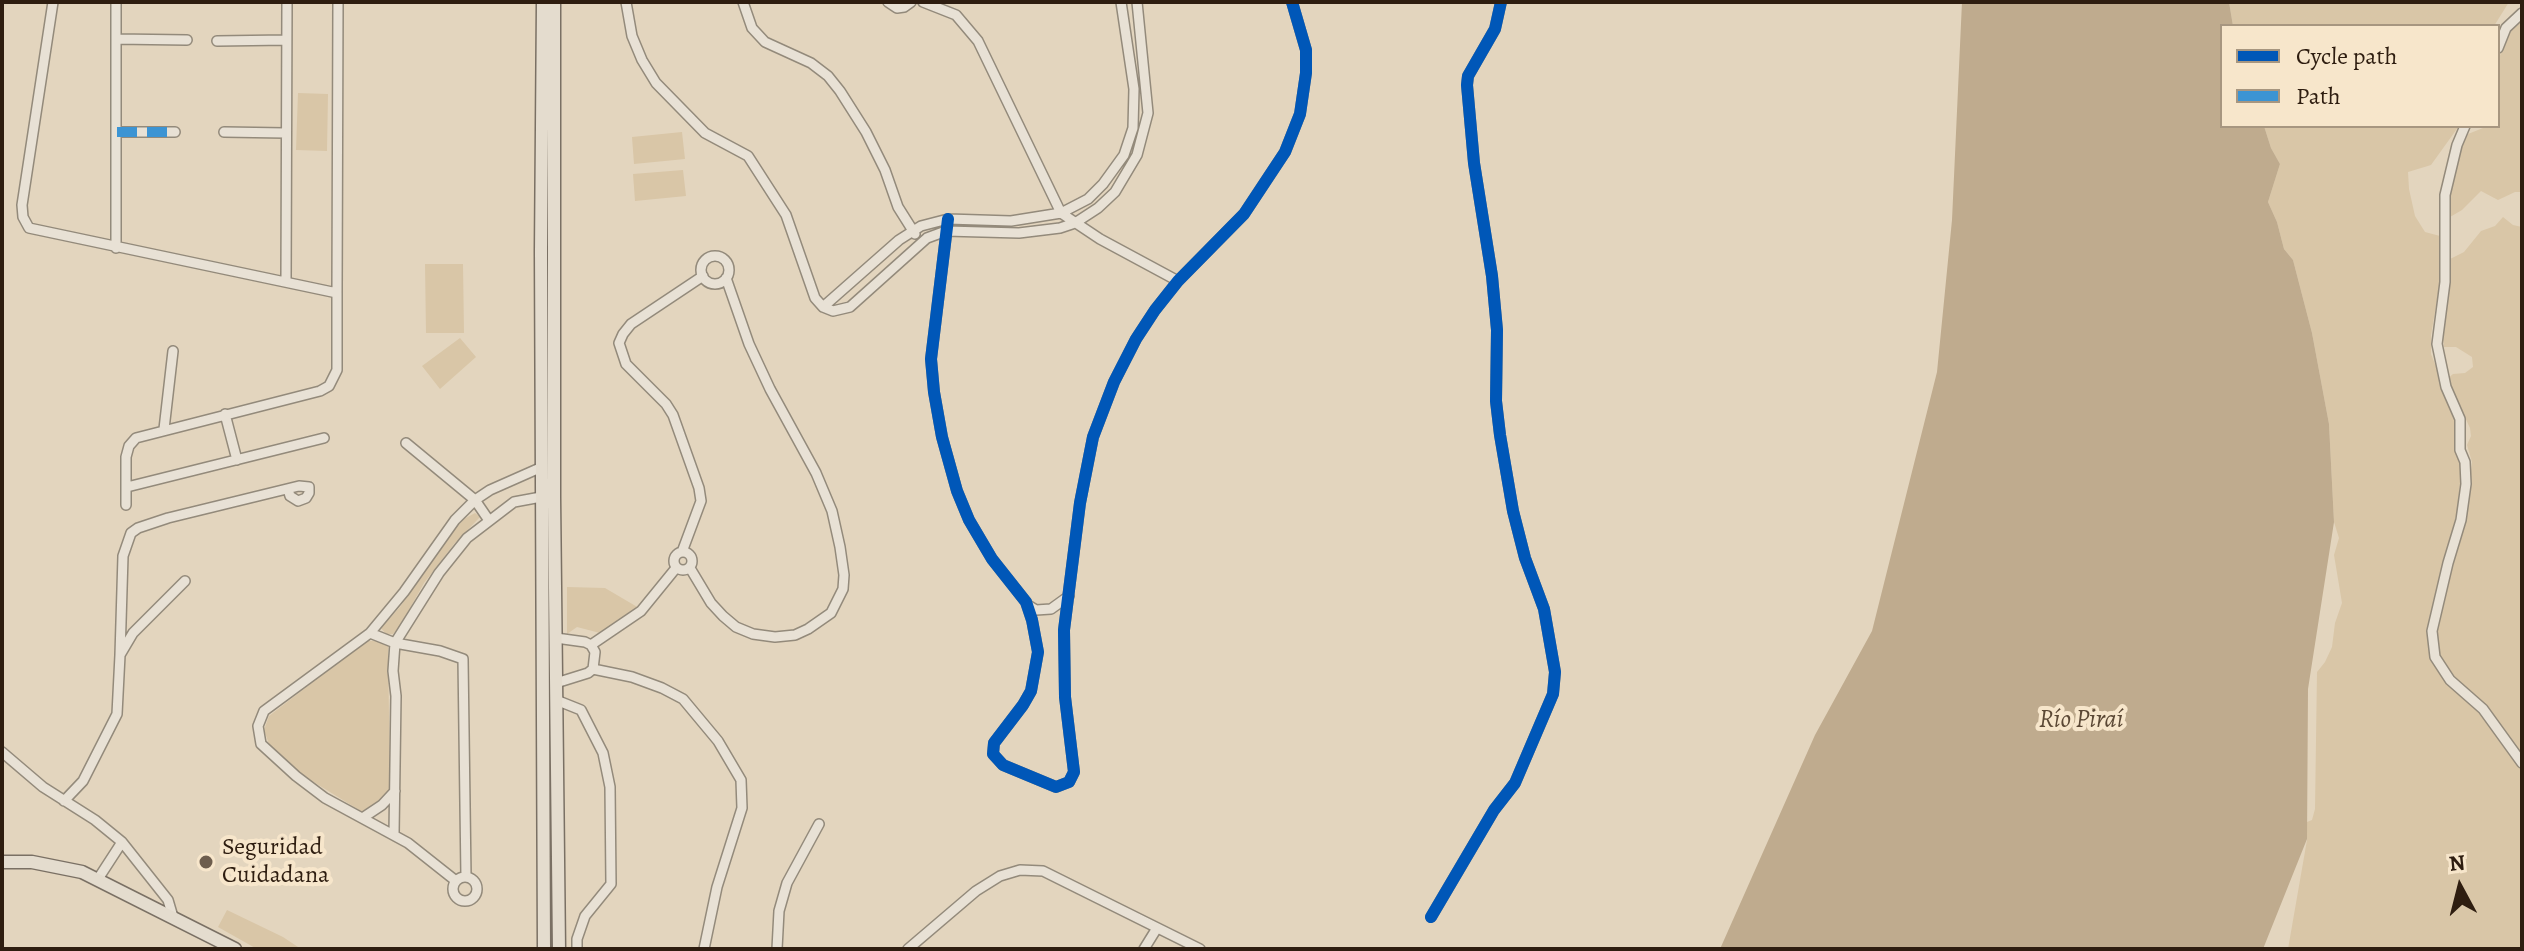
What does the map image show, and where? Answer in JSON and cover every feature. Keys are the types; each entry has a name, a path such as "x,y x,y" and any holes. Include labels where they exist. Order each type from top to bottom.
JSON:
{"main road":[{"path":"543,2 542,467 548,497 556,638 559,949"},
{"path":"544,949 554,2"},
{"path":"2,862 32,862 69,868 98,879 235,949"}],"street":[{"path":"53,2 22,205 23,217 29,228 337,293"},
{"path":"116,2 116,248"},
{"path":"286,282 287,2"},
{"path":"126,505 126,457 129,446 136,438 320,391 329,386 337,370 338,2"},
{"path":"626,2 632,36 656,83 705,133 748,156 786,215 809,288 823,307 833,311 850,307 920,241 946,231 1019,233 1060,228 1075,223 1098,208 1115,192 1127,175 1143,139 1148,103 1137,2"},
{"path":"743,2 752,28 765,42 811,63 828,76 840,91 866,132 885,170 898,207 920,241"},
{"path":"888,2 897,8 911,2"},
{"path":"923,2 956,15 978,41 1061,213 1100,239 1178,281"},
{"path":"823,307 913,231 948,219 1011,221 1061,213 1088,199 1103,184 1124,155 1133,128 1134,89 1121,2"},
{"path":"1026,602 1036,636 1037,664 1031,691 994,743 993,754 1003,765 1056,787 1069,782 1074,772 1065,697 1064,630 1080,503 1093,437 1114,382 1136,339 1178,281 1244,214 1285,152 1300,114 1306,73 1306,50 1292,2"},
{"path":"1431,917 1494,810 1515,783 1553,694 1555,672 1544,609 1525,558 1513,511 1500,435 1492,276 1471,138 1468,76 1495,29 1501,2"},
{"path":"2500,43 2506,28 2522,13"},
{"path":"116,39 187,40"},
{"path":"217,41 286,40"},
{"path":"2464,128 2445,195 2445,282 2437,344 2446,387 2460,419 2460,450 2465,462 2466,484 2461,520 2432,631 2435,657 2450,680 2483,709 2522,763"},
{"path":"117,132 175,132"},
{"path":"224,132 285,133"},
{"path":"948,219 931,359 942,437 957,491 974,530 992,559 1031,608 1044,610 1059,606 1069,596"},
{"path":"682,552 691,557 690,568 711,603 729,622 753,634 775,637 795,635 821,622 831,613 843,589 844,575 832,511 816,473 749,344 726,278 729,270 726,261 714,256 703,263 703,276"},
{"path":"703,276 714,283 726,278"},
{"path":"676,568 674,558 682,552 701,501 699,488 673,415 626,364 619,343 631,324 703,276"},
{"path":"164,429 173,351"},
{"path":"225,414 237,460"},
{"path":"127,487 324,438"},
{"path":"406,443 475,500 488,519"},
{"path":"370,633 395,643 440,651 463,659 461,879 394,834 325,798 261,744 258,726 264,711 370,633 404,592 455,520 475,500 542,467"},
{"path":"64,801 83,781 117,714 123,556 131,533 168,518 288,489"},
{"path":"394,834 395,643 439,573 467,538 514,502 548,497"},
{"path":"676,568 683,571 690,568"},
{"path":"591,645 641,611 676,568"},
{"path":"120,655 133,633 185,581"},
{"path":"556,638 591,645 595,652 593,669"},
{"path":"556,683 582,676 593,669 632,677 683,699 718,741 741,780 742,808 713,901 704,949"},
{"path":"556,700 581,710 603,753 610,787 611,884 585,916 577,949"},
{"path":"2,752 122,842 168,900 173,917"},
{"path":"364,817 382,805 395,790"},
{"path":"777,949 779,911 787,883 819,824"},
{"path":"98,879 122,842"},
{"path":"908,949 976,891 1000,876 1020,870 1043,871 1200,949"},
{"path":"1144,949 1157,928"}],"shaded area":[{"path":"2229,2 2509,2 2495,24 2233,24"},
{"path":"2522,22 2522,192 2498,200 2481,191 2450,217 2449,199 2459,153 2468,134 2483,128 2500,128 2500,56 2510,28"},
{"path":"298,93 328,94 327,151 296,150"},
{"path":"2265,128 2458,128 2431,165 2408,172 2415,216 2425,232 2440,236 2441,276 2431,335 2431,354 2457,420 2455,448 2462,466 2457,511 2430,630 2432,658 2482,713 2522,767 2522,949 2288,949 2307,840 2307,822 2312,820 2315,809 2317,672 2332,647 2342,603 2334,555 2339,538 2334,522 2329,424 2312,333 2293,260 2284,249 2268,202 2280,164"},
{"path":"682,132 685,159 634,164 632,137"},
{"path":"683,170 686,196 635,201 633,174"},
{"path":"2503,217 2513,225 2522,227 2522,757 2491,713 2450,676 2437,655 2436,626 2465,519 2472,462 2467,445 2470,428 2447,379 2473,367 2472,357 2456,347 2444,347 2450,259 2464,252 2481,231 2495,226"},
{"path":"425,264 463,264 464,333 426,333"},
{"path":"460,338 476,357 440,389 422,366"},
{"path":"475,513 480,517 424,583 400,626 393,634 386,634 381,628 400,607 450,535 464,519"},
{"path":"567,587 605,588 639,608 600,633 577,627 567,634"},
{"path":"366,641 388,645 390,790 384,799 364,813 299,773 269,744 264,730 269,716"},
{"path":"227,910 301,949 257,949 218,927"}],"water":[{"name":"Río Piraí","path":"1962,2 2229,2 2233,24 2220,24 2220,128 2265,128 2280,164 2268,202 2284,249 2293,260 2312,333 2329,424 2334,522 2308,689 2307,839 2263,949 1720,949 1815,735 1872,631 1937,372 1952,220"}],"marked path":[{"path":"117,132 175,132"}],"cycle path":[{"path":"948,219 931,359 942,437 957,491 969,520 992,559 1026,602 1038,652 1031,691 994,743 993,754 1003,765 1056,787 1069,782 1074,772 1065,697 1064,630 1080,503 1093,437 1114,382 1155,310 1178,281 1244,214 1285,152 1300,114 1306,73 1306,50 1292,2"},
{"path":"1431,917 1494,810 1515,783 1553,694 1555,672 1544,609 1525,558 1513,511 1500,435 1492,276 1474,163 1467,85 1468,76 1495,29 1501,2"}],"place":[{"name":"Seguridad Cuidadana","path":"206,862"}]}
